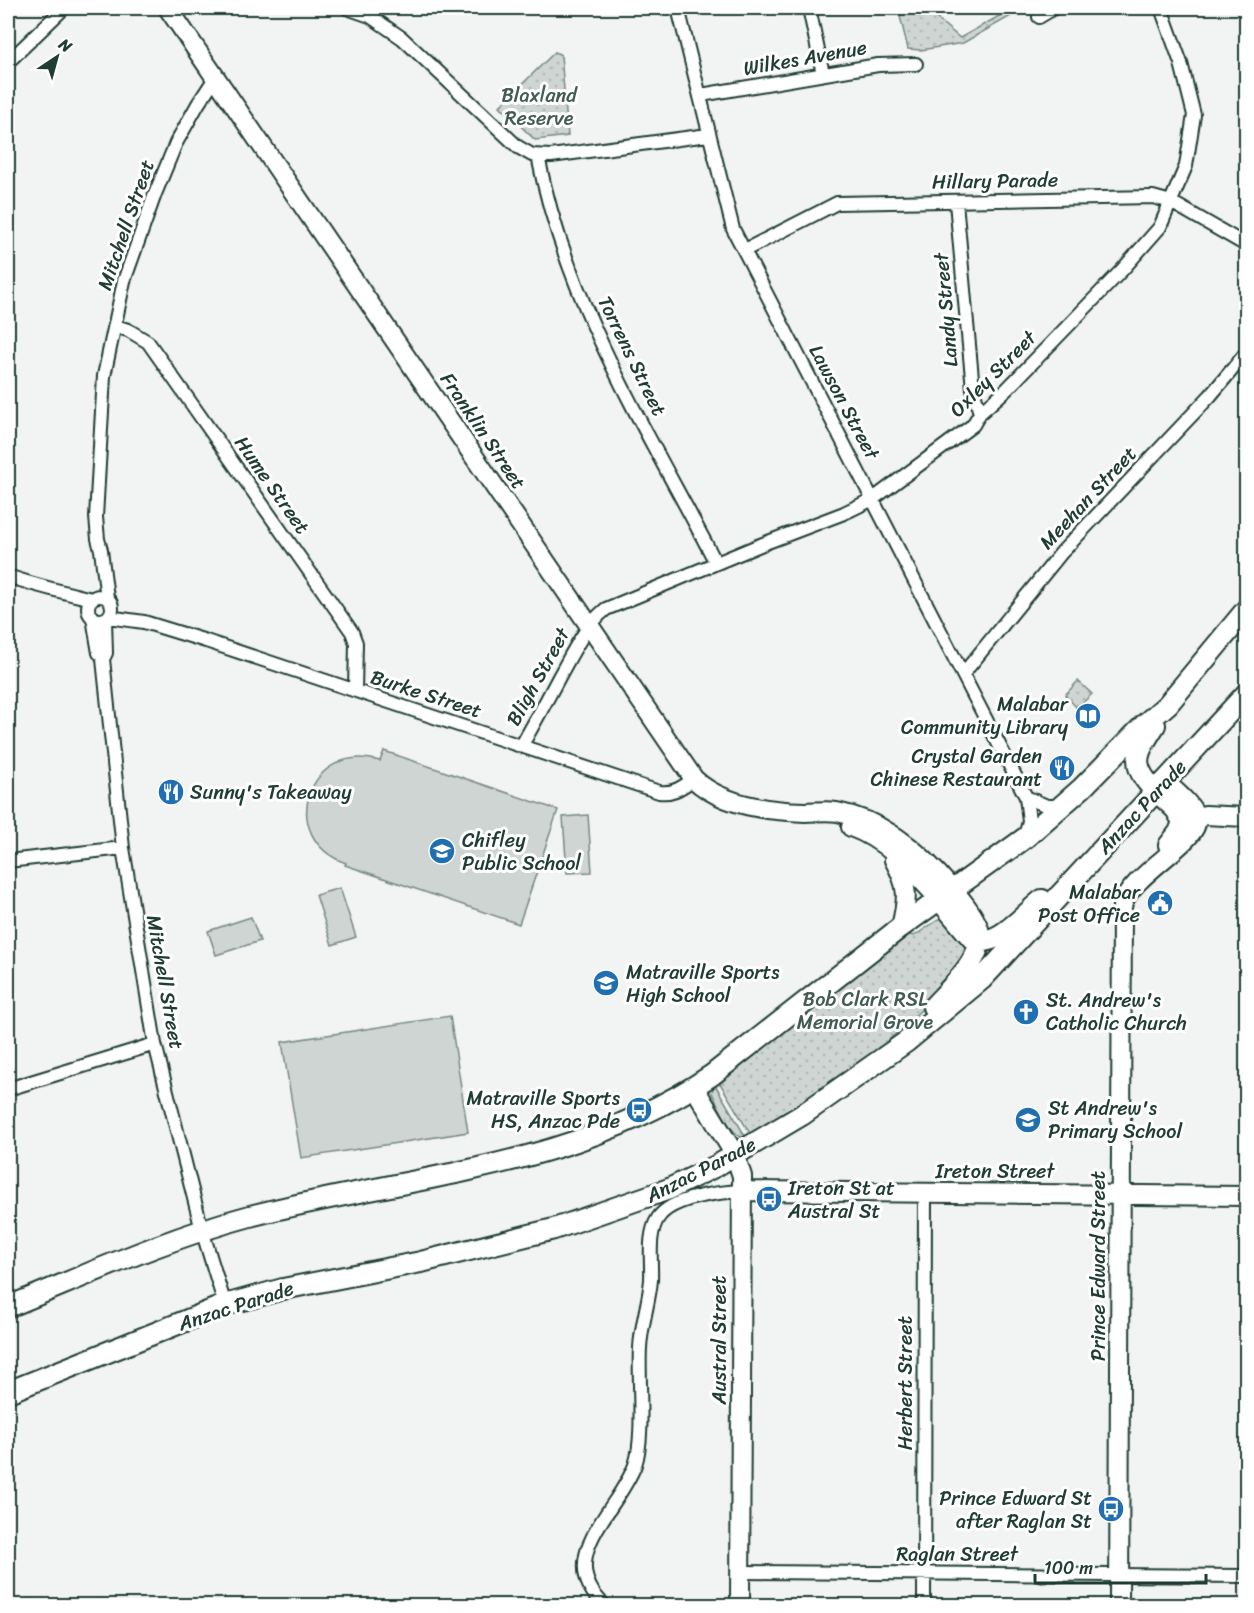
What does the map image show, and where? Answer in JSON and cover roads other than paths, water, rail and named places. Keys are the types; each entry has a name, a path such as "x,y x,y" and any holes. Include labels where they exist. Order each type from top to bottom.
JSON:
{"main road":[{"path":"1137,760 1144,742 1168,704 1246,610"},
{"name":"Anzac Parade","path":"8,1392 225,1305 283,1289 421,1262 554,1229 669,1189 735,1155 802,1115 906,1042 986,974 1246,693"},
{"path":"8,1307 202,1230 309,1202 478,1169 556,1149 625,1123 694,1087 901,927 1025,838 1082,788 1168,704"},
{"path":"1082,788 1127,761 1137,760 1150,767 1161,787"},
{"path":"945,894 971,937 979,941 996,938 1088,866"},
{"path":"906,1042 927,1012 960,978 975,955 979,941"}],"street":[{"path":"8,62 64,8"},
{"name":"Franklin Street","path":"168,8 694,779 712,794 740,803 807,812 823,810 838,812 879,826 919,854 945,894"},
{"path":"347,8 370,16 402,38 518,147 532,155 551,156 708,135"},
{"name":"Lawson Street","path":"678,8 733,229 1026,797 1029,821 1025,838"},
{"path":"809,8 823,74"},
{"path":"1039,17 1054,8"},
{"name":"Oxley Street","path":"589,628 596,617 606,609 844,513 873,499 973,425 980,413 1007,389 1123,269 1160,227 1186,166 1194,115 1181,63 1161,8"},
{"name":"Wilkes Avenue","path":"701,95 878,65 916,64"},
{"name":"Mitchell Street","path":"215,78 177,143 155,194 124,281 104,376 96,517 98,539 95,550 100,608 99,652 103,659 123,848 154,1044 202,1230 225,1305"},
{"name":"Torrens Street","path":"538,156 544,185 577,288 608,358 716,563"},
{"name":"Hillary Parade","path":"745,250 837,202 956,202 1153,197 1171,202 1246,245"},
{"name":"Landy Street","path":"956,202 973,389 980,413"},
{"name":"Hume Street","path":"115,326 128,330 148,342 352,632 356,643 355,690"},
{"name":"Meehan Street","path":"963,674 1062,552 1210,396 1246,353"},
{"name":"Burke Street","path":"8,576 82,605 100,608 144,622 668,793 694,779"},
{"name":"Bligh Street","path":"522,745 575,648 589,628"},
{"path":"1161,787 1189,806 1189,820 1205,815 1246,817"},
{"path":"1026,797 1047,806 1060,807"},
{"name":"Franklin Street","path":"807,812 821,819 861,831 886,846 945,894"},
{"name":"Prince Edward Street","path":"1119,1605 1122,906 1130,889 1194,831 1197,825 1189,820"},
{"path":"886,846 906,885 907,900 901,927"},
{"path":"8,861 123,848"},
{"path":"8,1089 154,1044"},
{"name":"Austral Street","path":"694,1087 735,1155 741,1169 743,1191 740,1605"},
{"path":"605,1605 595,1595 588,1581 585,1566 586,1551 595,1532 632,1473 638,1455 640,1347 650,1288 652,1238 657,1219 666,1209 680,1202 698,1197 743,1191"},
{"name":"Ireton Street","path":"743,1191 1246,1196"},
{"name":"Herbert Street","path":"924,1605 925,1193"},
{"name":"Raglan Street","path":"740,1572 1246,1576"}],"place":[{"name":"Malabar Community Library","path":"1088,716"},
{"name":"Crystal Garden Chinese Restaurant","path":"1062,768"},
{"name":"Sunny's Takeaway","path":"171,792"},
{"name":"Chifley Public School","path":"442,851"},
{"name":"Malabar Post Office","path":"1160,903"},
{"name":"Matraville Sports High School","path":"606,983"},
{"name":"St. Andrew's Catholic Church","path":"1026,1012"},
{"name":"Matraville Sports HS, Anzac Pde","path":"639,1110"},
{"name":"St Andrew's Primary School","path":"1028,1120"},
{"name":"Ireton St at Austral St","path":"769,1199"},
{"name":"Prince Edward St after Raglan St","path":"1111,1509"}],"park label":[{"name":"Blaxland Reserve","path":"539,106"},
{"name":"Bob Clark RSL Memorial Grove","path":"865,1010"}]}
